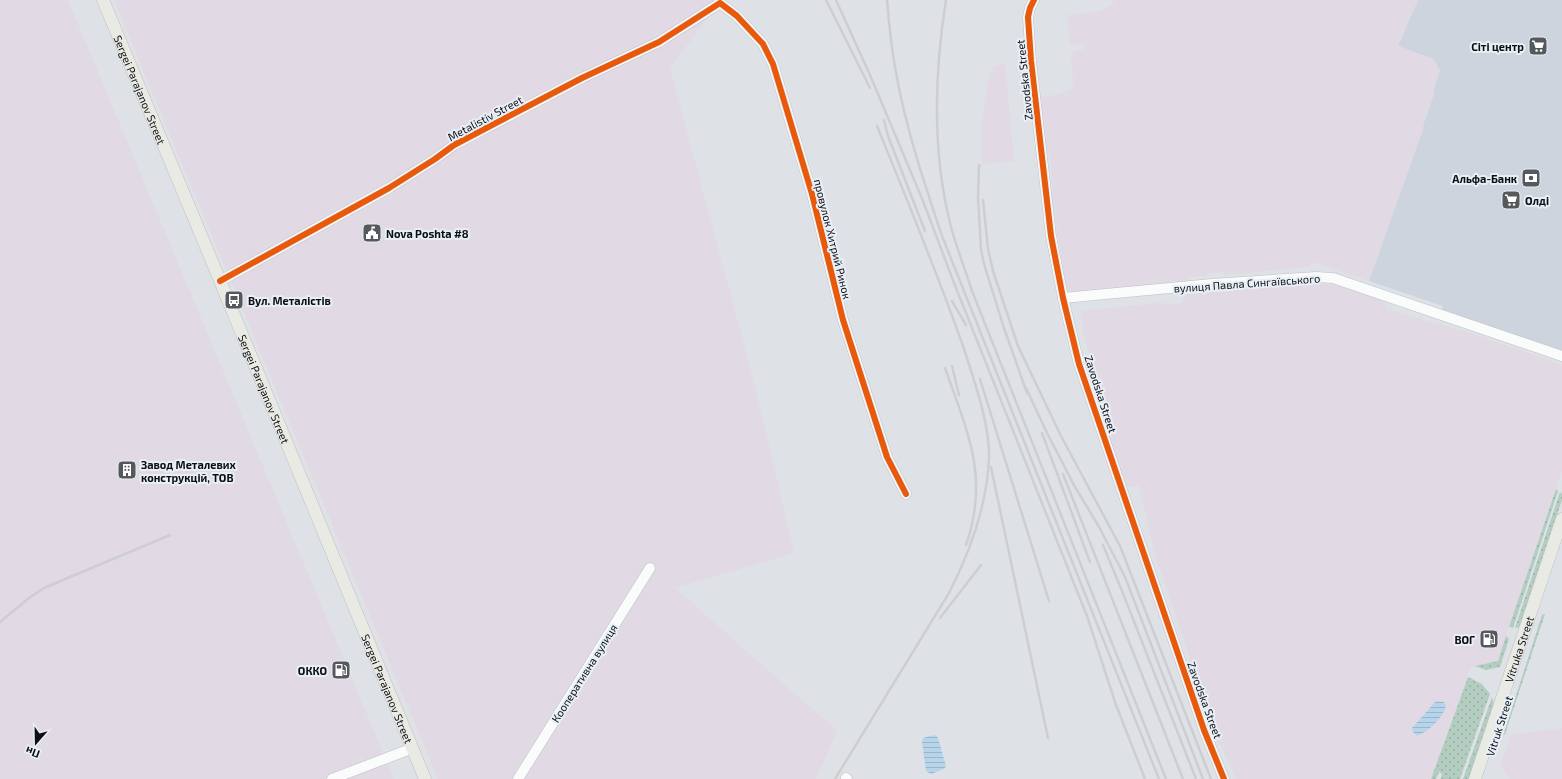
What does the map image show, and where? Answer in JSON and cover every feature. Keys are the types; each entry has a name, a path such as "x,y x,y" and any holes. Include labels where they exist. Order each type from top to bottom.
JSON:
{"main road":[{"name":"Sergei Parajanov Street","path":"102,0 220,281 425,779"},
{"name":"Vitruka Street","path":"1475,779 1562,519"},
{"name":"Vitruk Street","path":"1481,779 1562,536"}],"street":[{"name":"Zavodska Street","path":"1034,0 1028,17 1031,60 1051,236 1063,298 1084,378 1204,730 1224,779"},
{"name":"Metalistiv Street","path":"220,281 389,188 454,145 582,78 659,42 720,3"},
{"name":"провулок Хитрий Ринок","path":"720,3 737,16 763,44 773,64 812,194 843,320 887,457 906,494"},
{"name":"вулиця Павла Сингаївського","path":"1063,298 1212,284 1316,277 1333,278 1562,356"},
{"name":"Кооперативна вулиця","path":"518,779 650,568"},
{"path":"332,779 412,748"}],"shaded area":[{"path":"0,0 68,0 394,779 0,779"},
{"path":"114,0 721,0 670,68 755,386 794,553 675,588 837,731 816,779 438,779"},
{"path":"1113,0 1418,0 1398,46 1433,59 1440,70 1433,90 1435,91 1422,126 1424,127 1369,281 1313,262 1308,267 1225,275 1223,272 1207,273 1206,276 1191,277 1188,281 1160,283 1158,285 1072,292 1067,289 1050,189 1053,189 1049,154 1044,154 1038,97 1055,95 1074,88 1070,55 1074,51 1084,49 1084,44 1070,45 1067,15 1097,12 1113,4"},
{"path":"1418,0 1562,0 1562,351 1442,310 1443,306 1369,281 1435,91 1433,91 1440,70 1433,59 1398,46"},
{"path":"1005,63 1014,161 982,164 982,125 987,85 993,67"},
{"path":"1323,283 1341,286 1384,300 1387,309 1476,335 1562,365 1562,471 1498,661 1472,667 1466,676 1468,677 1431,779 1236,779 1221,745 1214,737 1203,706 1187,649 1155,554 1139,486 1128,487 1124,485 1107,439 1112,437 1083,331 1081,311 1158,303 1181,303 1188,294 1196,293"},
{"path":"1562,728 1562,779 1510,779 1500,766 1511,735"}],"green space":[{"path":"1556,489 1558,491 1513,628 1509,627"},
{"path":"1560,492 1562,494 1562,500 1520,627 1515,628"},
{"path":"1545,614 1505,734 1503,736 1542,615"},
{"path":"1506,636 1509,639 1500,667 1486,670 1475,666 1498,661"},
{"path":"1468,677 1482,684 1490,694 1460,779 1441,779 1442,774 1439,772 1436,779 1431,779"},
{"path":"1492,697 1494,705 1469,779 1463,779"}],"water":[{"path":"1436,701 1444,702 1446,706 1444,711 1434,724 1417,736 1413,732 1412,728"},
{"path":"935,735 938,738 946,766 944,769 931,774 926,771 922,742 923,738"}],"railway":[{"path":"826,0 870,88"},
{"path":"836,0 870,75 923,201 954,283 1087,616 1116,705 1145,779"},
{"path":"887,0 892,49 901,98 917,158 942,236 1159,779"},
{"path":"946,0 939,57 937,114 941,171 951,227 972,291 1166,779"},
{"path":"884,120 888,136 925,231"},
{"path":"835,779 949,593 971,544 981,510 988,476 989,445 977,388 933,265 877,126"},
{"path":"979,165 978,197 981,249 984,264 1004,328 1027,393"},
{"path":"983,200 988,249 993,271 1018,346 1061,436 1120,546 1211,779"},
{"path":"952,301 966,325"},
{"path":"952,366 959,395"},
{"path":"945,368 968,434 976,476 976,498 973,520 966,545"},
{"path":"980,379 1049,601"},
{"path":"1026,388 1075,487 1098,525 1125,577 1203,779"},
{"path":"1042,433 1090,562"},
{"path":"991,467 1048,738"},
{"path":"1063,474 1183,779"},
{"path":"0,622 29,598 44,588 170,535"},
{"path":"1103,545 1196,779"},
{"path":"940,618 981,565"}],"cycle path":[{"path":"1034,0 1028,17 1031,61 1051,236 1063,298 1079,364 1204,730 1224,779"},
{"path":"220,281 389,188 454,145 582,78 659,42 720,3 737,16 763,44 773,64 812,194 843,320 887,457 906,494"}],"place":[{"name":"Сіті центр","path":"1538,46"},
{"name":"Альфа-Банк","path":"1531,178"},
{"name":"Олді","path":"1511,200"},
{"name":"Nova Poshta #8","path":"372,233"},
{"name":"Вул. Металістів","path":"234,300"},
{"name":"Завод Металевих конструкцій, ТОВ","path":"127,470"},
{"name":"ВОГ","path":"1489,639"},
{"name":"ОККО","path":"341,670"}]}
